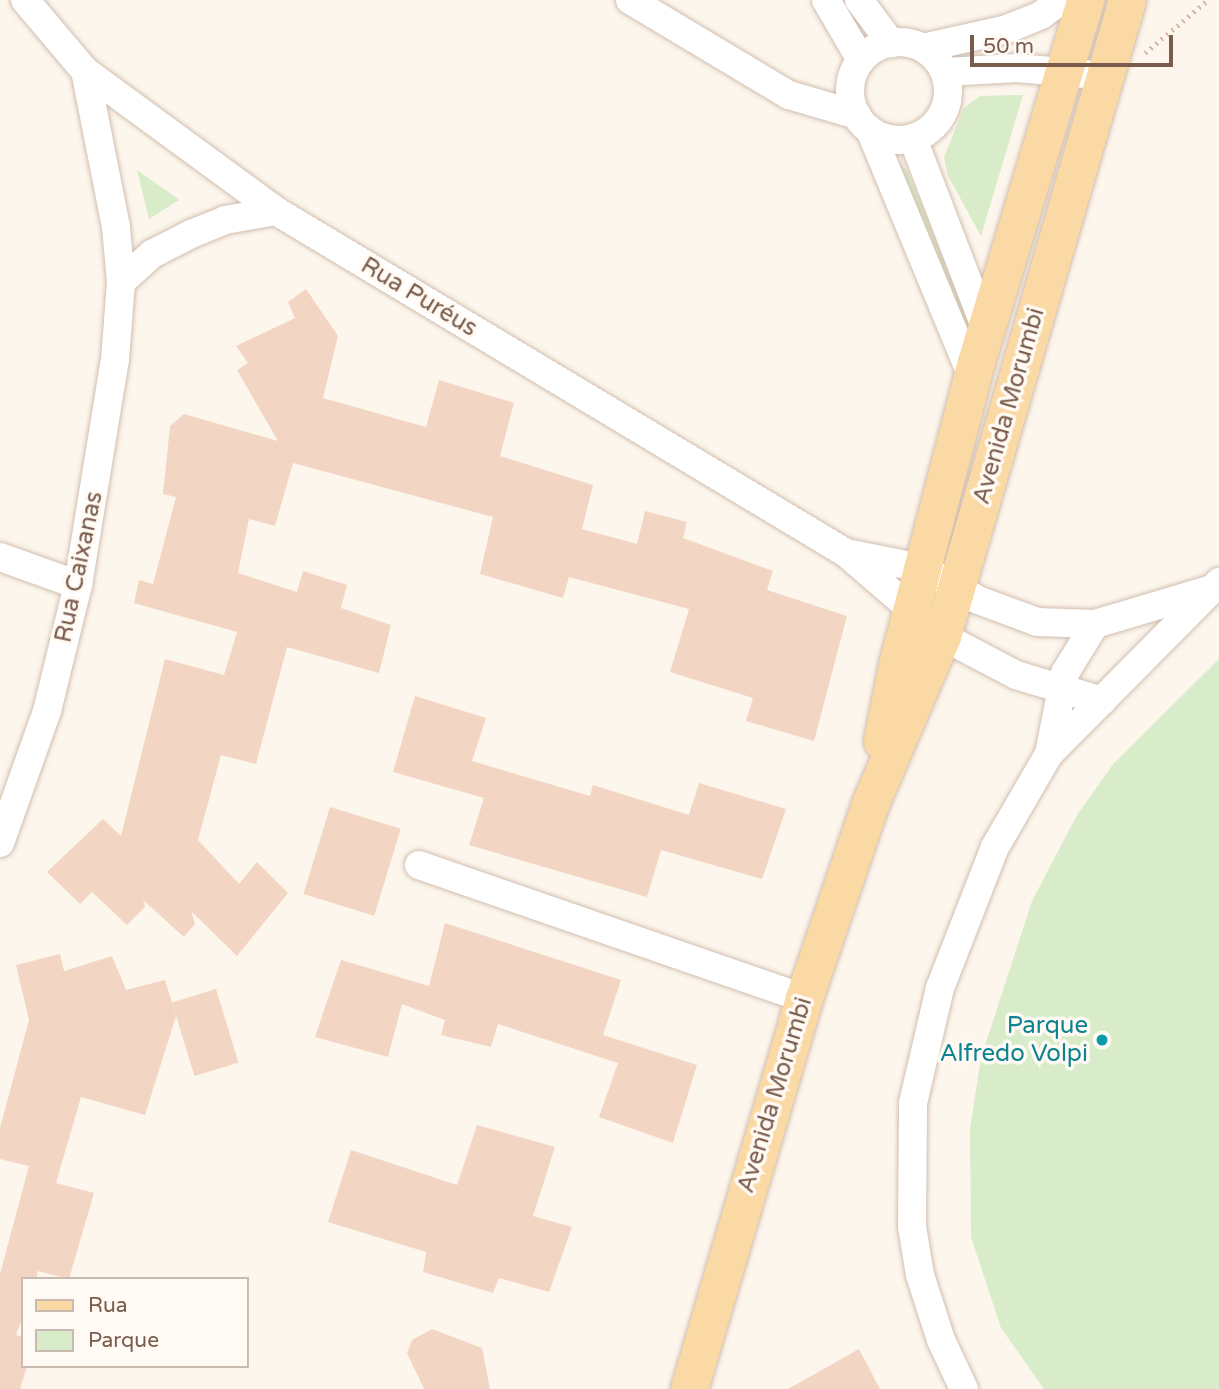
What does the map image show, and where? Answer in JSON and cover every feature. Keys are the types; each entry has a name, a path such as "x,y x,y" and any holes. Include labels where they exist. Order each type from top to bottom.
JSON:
{"main road":[{"name":"Avenida Morumbi","path":"870,804 911,611 972,376 1085,0"},
{"name":"Avenida Morumbi","path":"690,1389 804,998 870,804 942,636 1127,0"},
{"path":"986,329 1000,355 1006,410"}],"street":[{"name":"Rua Puréus","path":"25,0 85,71 276,211 846,553 942,636 1016,675 1101,701"},
{"path":"630,0 789,95 863,122 898,140 913,139 928,131 943,112 948,88 945,72 923,48"},
{"path":"826,0 861,60"},
{"path":"859,0 891,43"},
{"path":"1007,29 1025,0"},
{"path":"972,376 850,86 861,60 891,43 923,48 1007,29 1041,15 1062,0"},
{"path":"945,72 1064,69 1106,76"},
{"name":"Rua Caixanas","path":"0,843 47,711 78,585 100,462 121,282 110,182 85,71"},
{"path":"913,139 986,329"},
{"path":"121,282 152,254 191,234 225,220 276,211"},
{"name":"Rua Puréus","path":"846,553 922,568 956,587 1037,622 1095,624 1214,586"},
{"path":"0,557 78,585"},
{"path":"964,1389 941,1340 920,1275 909,1172 913,1104 924,1044 967,912 995,847 1049,754 1214,586"},
{"path":"1129,613 1146,657"},
{"path":"1049,754 1060,689 1095,624"},
{"path":"419,865 804,998"}],"path":[{"path":"1106,76 1157,44 1208,0"}],"green space":[{"path":"1023,95 981,236 947,174 944,157 964,108 980,96"},
{"path":"899,163 907,170 971,320 969,329 894,164"},
{"path":"137,170 177,198 179,200 149,219"},
{"name":"Parque Alfredo Volpi","path":"1219,659 1219,1389 1044,1389 1001,1328 971,1237 970,1129 981,1058 1032,901 1077,815 1114,763"}],"building":[{"path":"306,289 338,336 323,398 426,427 439,380 514,403 500,456 593,485 582,529 637,544 645,511 687,522 683,538 773,571 767,590 847,616 814,741 746,721 753,698 670,672 689,609 569,577 563,598 480,574 493,517 293,463 275,526 249,519 238,573 297,592 303,571 347,585 341,608 391,625 379,673 287,647 256,764 221,755 198,840 239,884 257,862 288,893 237,956 191,911 195,924 184,937 143,900 145,907 127,925 92,892 80,904 47,872 103,819 121,836 165,659 224,675 237,632 134,603 139,580 153,584 176,497 163,494 170,426 184,414 278,441 237,370 248,363 236,346 295,318 288,302"},
{"path":"415,696 486,718 472,761 590,796 593,785 689,815 699,783 786,809 762,879 661,850 647,897 469,845 484,798 393,772"},
{"path":"330,807 401,829 374,916 303,894"},
{"path":"445,923 621,980 603,1035 697,1065 673,1143 599,1117 618,1063 498,1024 491,1047 441,1035 445,1020 402,1004 388,1057 315,1037 341,960 429,986"},
{"path":"60,954 64,971 112,956 126,990 165,980 176,1016 145,1115 81,1097 56,1183 94,1193 70,1277 38,1271 36,1277 21,1277 21,1321 16,1335 21,1336 21,1368 26,1368 20,1389 0,1389 0,1274 29,1166 0,1159 0,1128 29,1020 16,965"},
{"path":"216,989 239,1063 195,1076 172,1002"},
{"path":"477,1125 555,1147 533,1216 572,1227 549,1292 499,1278 493,1293 423,1272 426,1252 328,1222 351,1150 457,1185"},
{"path":"432,1329 482,1348 490,1389 424,1389 407,1353 412,1340"},
{"path":"859,1349 880,1389 788,1389"}],"place":[{"name":"Parque Alfredo Volpi","path":"1102,1040"}]}
